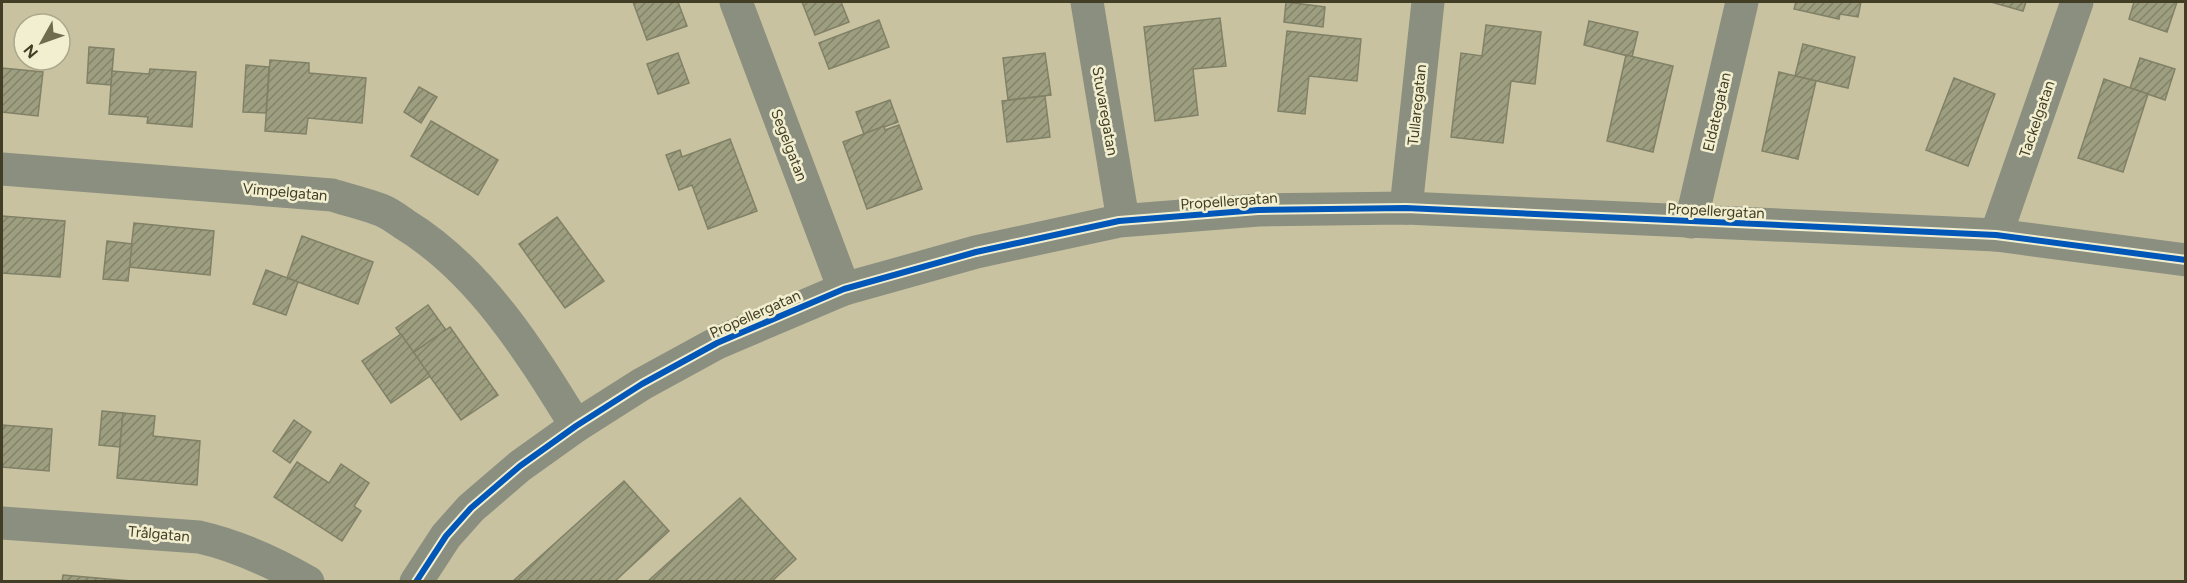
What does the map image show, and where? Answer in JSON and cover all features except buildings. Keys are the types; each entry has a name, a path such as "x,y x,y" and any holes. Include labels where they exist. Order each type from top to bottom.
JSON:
{"street":[{"name":"Segelgatan","path":"736,2 844,289"},
{"name":"Stuvaregatan","path":"1087,2 1123,220"},
{"name":"Tullaregatan","path":"1406,208 1428,2"},
{"name":"Eldategatan","path":"1691,222 1742,2"},
{"name":"Tackelgatan","path":"1996,236 2077,2"},
{"name":"Vimpelgatan","path":"2,169 332,195 382,210 425,237 463,271 500,314 545,376 576,426"},
{"name":"Propellergatan","path":"416,582 446,536 471,508 520,466 576,426 642,384 717,343 844,289 976,252 1123,220 1258,210 1406,208 1996,236 2186,260"},
{"name":"Trålgatan","path":"2,523 199,537 230,544 272,562 308,582"}],"cycle path":[{"path":"416,582 446,536 471,508 520,466 576,426 642,384 717,343 844,289 976,252 1119,221 1258,210 1406,208 1996,235 2186,260"}]}
